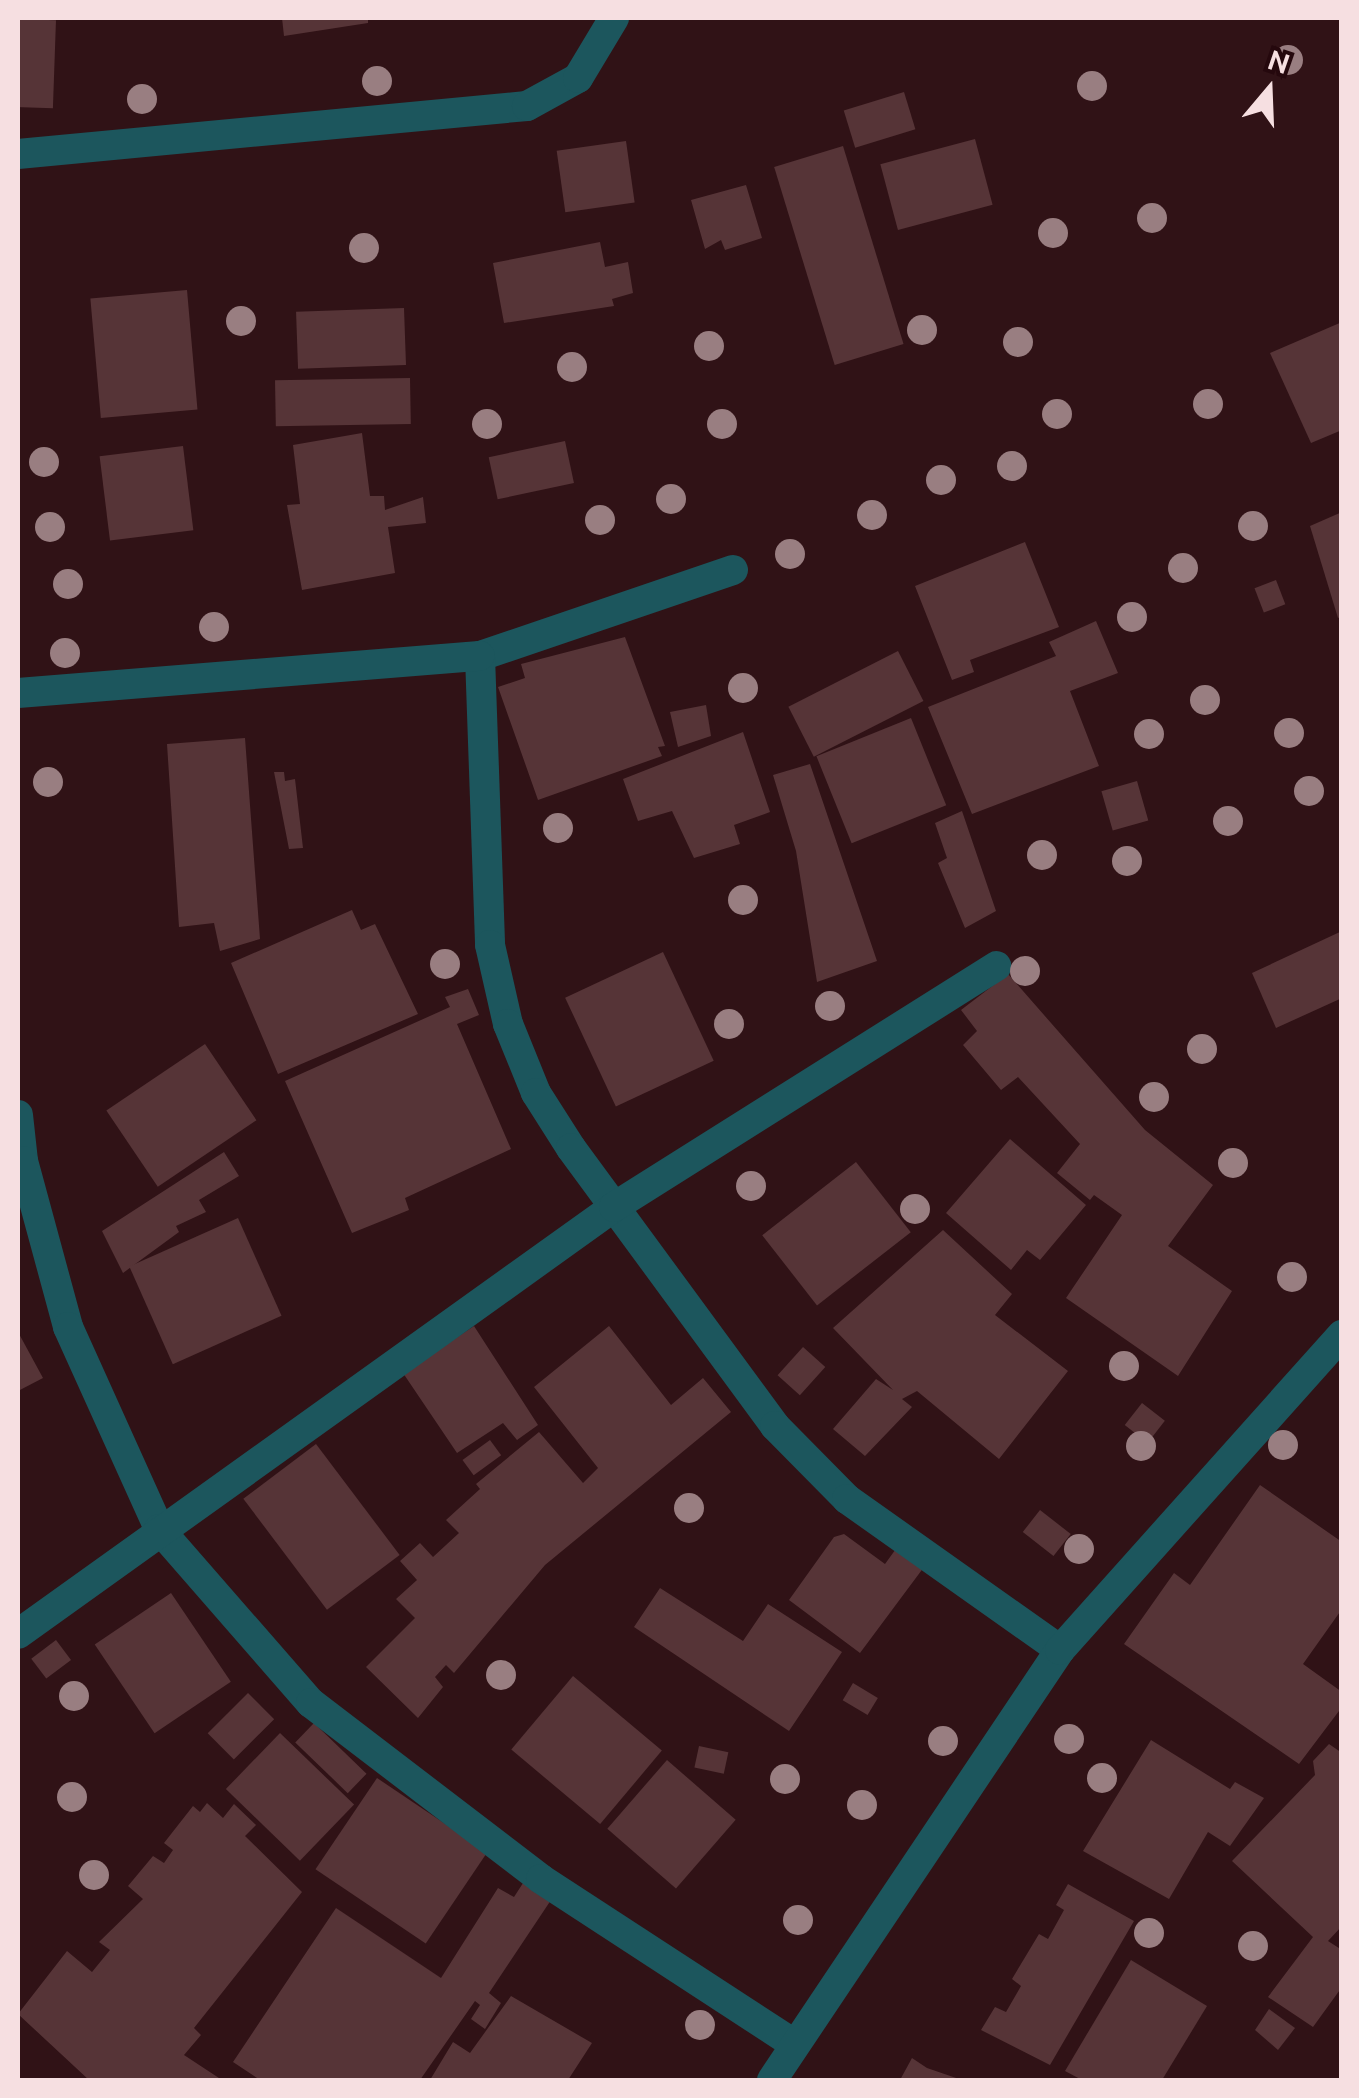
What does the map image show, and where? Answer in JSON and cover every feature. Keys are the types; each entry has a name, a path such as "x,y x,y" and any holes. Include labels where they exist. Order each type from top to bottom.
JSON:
{"street":[{"path":"18,154 526,106 578,78 614,18"},
{"path":"18,693 480,656 733,570"},
{"path":"480,656 490,945 508,1024 536,1093 614,1207 775,1426 847,1499 1060,1650"},
{"path":"18,1634 614,1207 996,966"},
{"path":"18,1115 23,1161 68,1327 160,1529 311,1703 542,1879 794,2043"},
{"path":"772,2080 1060,1650 1342,1335"}],"building":[{"path":"282,18 368,18 368,23 284,36"},
{"path":"18,19 56,20 53,108 18,107"},
{"path":"904,92 915,129 855,148 844,110"},
{"path":"975,139 993,205 898,230 880,164"},
{"path":"626,141 635,202 565,212 557,151"},
{"path":"843,146 904,344 835,365 774,167"},
{"path":"746,185 762,238 725,250 721,240 705,249 691,200"},
{"path":"600,242 605,267 628,262 633,293 612,299 614,306 504,323 493,263"},
{"path":"187,290 197,410 101,418 90,298"},
{"path":"404,308 406,365 298,369 296,312"},
{"path":"1342,322 1342,430 1311,443 1270,353"},
{"path":"410,378 411,424 276,426 275,380"},
{"path":"362,433 370,496 384,496 385,510 423,497 426,523 388,527 395,573 302,590 287,505 300,504 293,445"},
{"path":"565,441 574,483 498,499 489,457"},
{"path":"183,446 193,530 110,541 100,456"},
{"path":"1342,512 1342,616 1338,618 1310,526"},
{"path":"1025,542 1059,627 970,660 974,672 952,680 915,586"},
{"path":"1276,580 1285,604 1264,613 1255,588"},
{"path":"1096,621 1118,673 1070,691 1099,766 972,814 928,707 1056,656 1049,642"},
{"path":"625,637 665,746 658,747 662,756 538,800 498,687 525,678 521,664"},
{"path":"898,651 923,701 814,757 788,707"},
{"path":"706,705 711,736 678,747 670,712"},
{"path":"911,718 946,805 852,843 816,756"},
{"path":"743,732 770,812 734,825 740,844 694,858 672,811 638,821 623,779"},
{"path":"245,738 260,939 220,951 214,923 179,927 167,744"},
{"path":"810,764 877,961 817,982 796,851 773,775"},
{"path":"274,772 284,772 285,781 295,779 303,848 289,849"},
{"path":"1137,781 1148,820 1113,831 1101,791"},
{"path":"962,811 996,911 965,928 938,863 947,858 935,823"},
{"path":"352,910 361,930 375,924 418,1014 278,1074 231,963"},
{"path":"1342,931 1342,998 1276,1028 1252,973"},
{"path":"663,952 714,1061 616,1106 565,998"},
{"path":"1008,974 1145,1130 1213,1185 1168,1246 1232,1291 1178,1376 1066,1298 1122,1215 1094,1195 1090,1200 1057,1173 1080,1144 1018,1077 1001,1090 963,1045 977,1031 961,1010"},
{"path":"468,989 479,1015 457,1024 511,1149 405,1198 409,1210 352,1233 285,1081 450,1007 445,997"},
{"path":"205,1044 256,1120 158,1187 106,1111"},
{"path":"1010,1139 1086,1205 1040,1260 1027,1250 1011,1270 946,1213"},
{"path":"224,1152 239,1176 199,1200 206,1212 176,1226 179,1232 123,1273 102,1231"},
{"path":"856,1162 911,1232 817,1305 762,1235"},
{"path":"238,1218 282,1316 173,1364 129,1266"},
{"path":"943,1230 1012,1294 995,1315 1068,1371 999,1459 917,1391 902,1399 912,1407 865,1456 833,1429 876,1379 893,1390 833,1328"},
{"path":"474,1326 538,1425 517,1440 503,1423 457,1453 403,1373"},
{"path":"609,1326 671,1405 703,1378 731,1412 545,1565 454,1673 446,1665 435,1677 443,1687 418,1718 366,1667 415,1618 396,1599 417,1580 400,1561 420,1543 433,1557 459,1533 446,1520 480,1489 476,1484 539,1432 583,1483 598,1468 534,1387"},
{"path":"18,1332 43,1378 18,1391"},
{"path":"803,1347 825,1367 800,1395 778,1375"},
{"path":"1142,1403 1165,1421 1148,1443 1125,1425"},
{"path":"490,1440 501,1455 474,1475 462,1460"},
{"path":"316,1444 400,1555 327,1610 243,1499"},
{"path":"1260,1485 1342,1542 1342,1609 1303,1664 1342,1692 1342,1707 1299,1764 1124,1644 1174,1573 1190,1585"},
{"path":"1040,1510 1071,1534 1053,1556 1023,1532"},
{"path":"844,1534 885,1564 898,1546 927,1563 860,1653 789,1600 834,1537"},
{"path":"660,1588 743,1641 768,1604 842,1652 789,1731 634,1627"},
{"path":"171,1593 231,1682 155,1733 95,1644"},
{"path":"56,1640 71,1660 46,1679 31,1659"},
{"path":"573,1676 662,1751 600,1824 511,1750"},
{"path":"853,1683 878,1698 868,1715 843,1700"},
{"path":"248,1693 274,1719 234,1759 208,1733"},
{"path":"314,1723 367,1774 348,1793 295,1742"},
{"path":"280,1733 354,1805 300,1861 226,1789"},
{"path":"1151,1740 1230,1789 1235,1782 1264,1798 1230,1846 1208,1832 1169,1899 1083,1851"},
{"path":"1329,1744 1342,1753 1342,1926 1328,1941 1342,1950 1342,1987 1313,2027 1268,1997 1313,1937 1232,1861 1315,1775 1313,1761"},
{"path":"699,1746 728,1752 724,1774 694,1768"},
{"path":"667,1760 736,1820 676,1888 607,1829"},
{"path":"377,1778 487,1852 426,1944 315,1869"},
{"path":"207,1803 223,1818 234,1804 256,1825 245,1836 302,1892 194,2028 201,2035 184,2055 222,2080 89,2080 18,2014 67,1951 92,1972 110,1950 99,1942 143,1899 128,1886 153,1856 164,1863 173,1850 164,1843 193,1806 200,1812"},
{"path":"525,1880 553,1897 489,1993 501,2003 485,2029 471,2019 480,2005 475,2001 420,2080 260,2080 233,2062 336,1908 441,1978 498,1888 514,1897"},
{"path":"1068,1884 1134,1921 1050,2065 981,2030 995,2007 1006,2012 1021,1986 1012,1979 1039,1934 1048,1939 1064,1910 1056,1905"},
{"path":"1131,1960 1207,2006 1162,2080 1082,2080 1065,2071"},
{"path":"511,1996 592,2043 568,2080 430,2080 453,2042 470,2053"},
{"path":"1269,2009 1295,2028 1278,2050 1255,2030"},
{"path":"912,2058 927,2068 962,2080 900,2080"}]}
